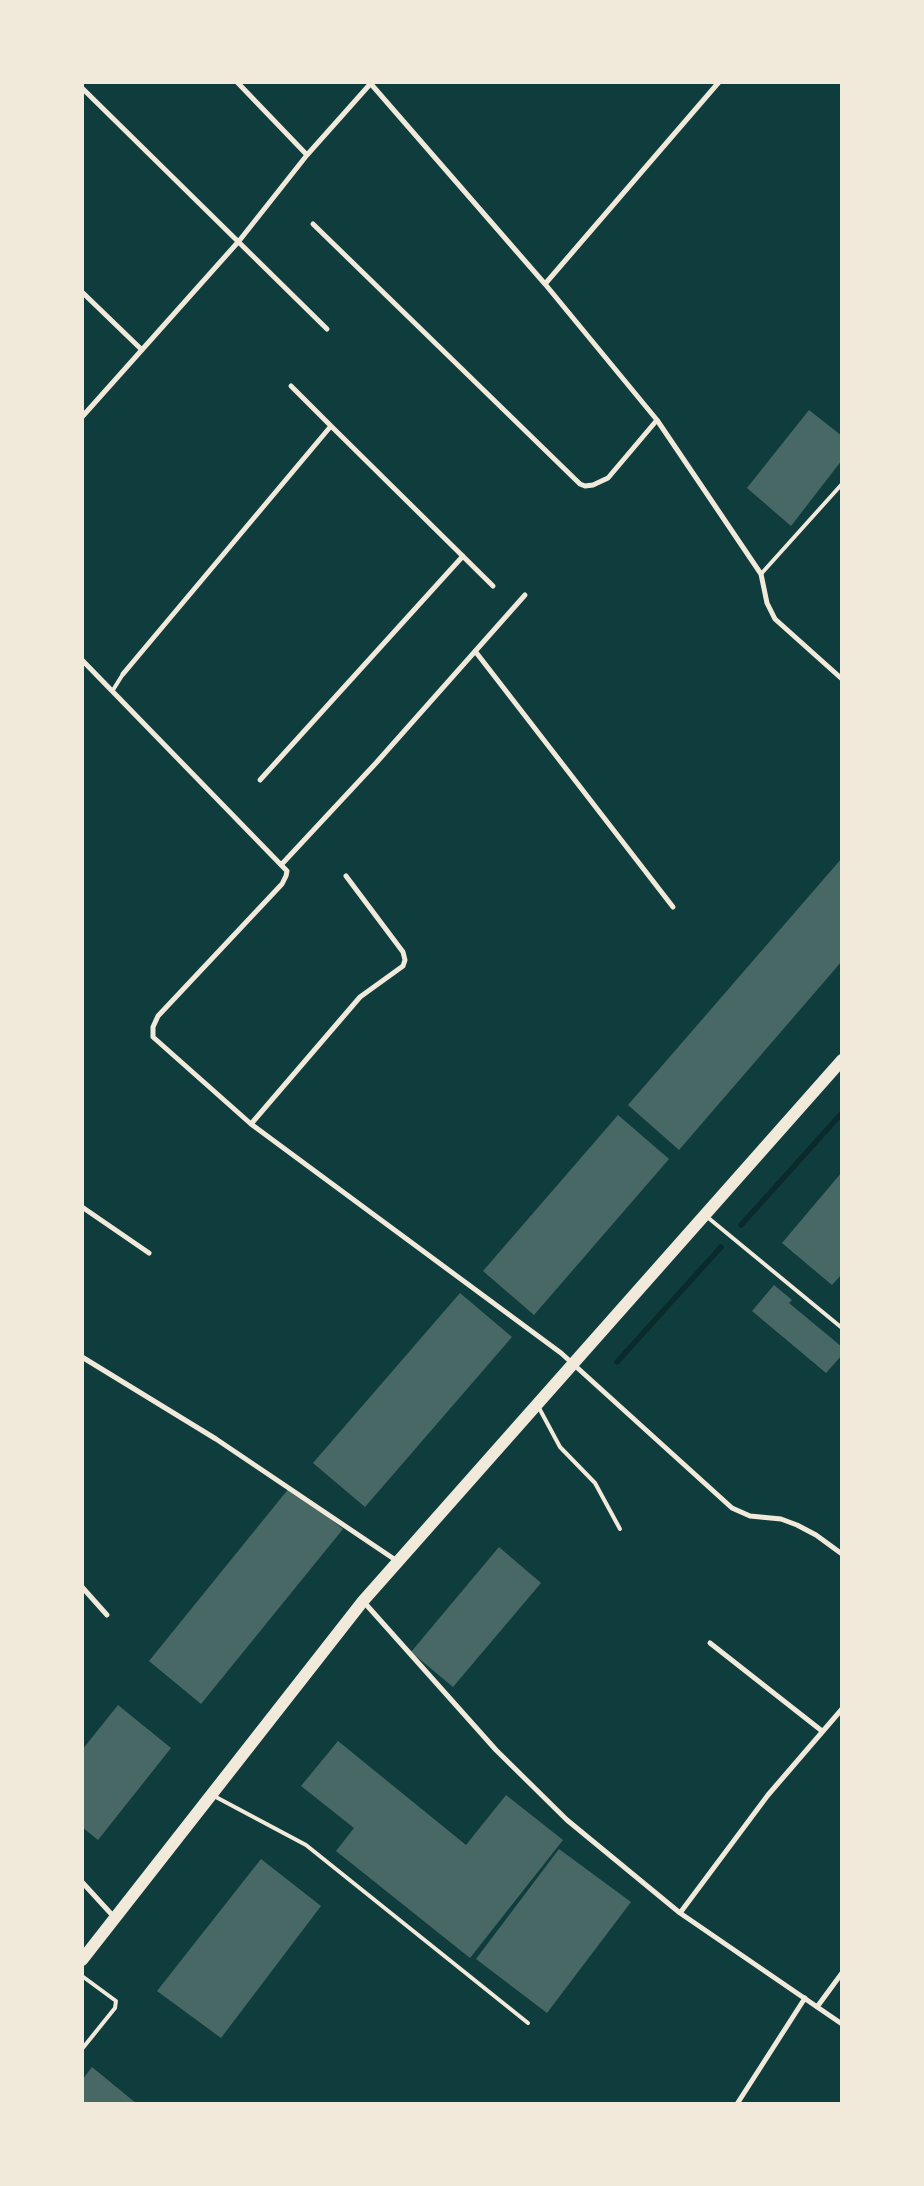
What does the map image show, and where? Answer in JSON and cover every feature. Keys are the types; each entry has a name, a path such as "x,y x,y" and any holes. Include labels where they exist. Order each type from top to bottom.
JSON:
{"main road":[{"path":"82,1960 362,1601 842,1060"}],"street":[{"path":"236,82 307,155"},
{"path":"545,284 718,82"},
{"path":"82,417 239,240 307,155 372,83 545,284 657,420 761,574 767,603 775,619 842,679"},
{"path":"82,88 239,240 327,329"},
{"path":"313,224 580,484 585,486 593,485 608,478 657,420"},
{"path":"82,292 142,350"},
{"path":"291,386 493,586"},
{"path":"123,674 331,426"},
{"path":"260,780 463,556"},
{"path":"281,865 376,763 525,595"},
{"path":"476,651 673,906"},
{"path":"82,660 286,871 282,884 158,1016 152,1027 153,1036 163,1047 251,1124 561,1353 572,1365 732,1508 750,1516 781,1519 797,1525 816,1535 842,1554"},
{"path":"251,1124 360,997 403,966 405,960 403,952 346,876"},
{"path":"82,1207 149,1253"},
{"path":"82,1357 216,1439 397,1561"},
{"path":"82,1587 107,1615"},
{"path":"362,1601 496,1750 552,1806 680,1913 842,2024"},
{"path":"710,1643 822,1731"},
{"path":"680,1913 768,1795 842,1709"},
{"path":"82,1882 116,1918"},
{"path":"817,2008 842,1973"},
{"path":"737,2104 805,1998"}],"lane":[{"path":"761,574 842,484"},
{"path":"113,690 123,674"},
{"path":"705,1214 842,1328"},
{"path":"537,1404 560,1447 595,1483 620,1529"},
{"path":"212,1795 306,1845 528,2023"},
{"path":"82,1976 116,2001 114,2008 82,2049"}],"building":[{"path":"809,410 842,436 842,460 791,526 747,488"},
{"path":"842,858 842,961 679,1150 628,1105"},
{"path":"618,1115 669,1159 534,1315 483,1271"},
{"path":"842,1172 842,1274 832,1285 782,1243"},
{"path":"774,1285 792,1300 789,1303 842,1347 842,1355 826,1373 752,1311"},
{"path":"460,1293 512,1337 365,1507 313,1463"},
{"path":"290,1487 343,1529 201,1704 149,1661"},
{"path":"499,1547 541,1583 453,1687 411,1652"},
{"path":"118,1705 171,1748 98,1840 82,1827 82,1750"},
{"path":"338,1741 466,1845 506,1795 563,1840 470,1958 336,1851 354,1828 301,1786"},
{"path":"559,1849 631,1902 547,2013 476,1959"},
{"path":"261,1859 321,1906 221,2038 157,1991"},
{"path":"92,2067 137,2104 82,2104 82,2080"}],"waterway":[{"path":"741,1225 842,1113"},
{"path":"617,1362 721,1247"}]}
